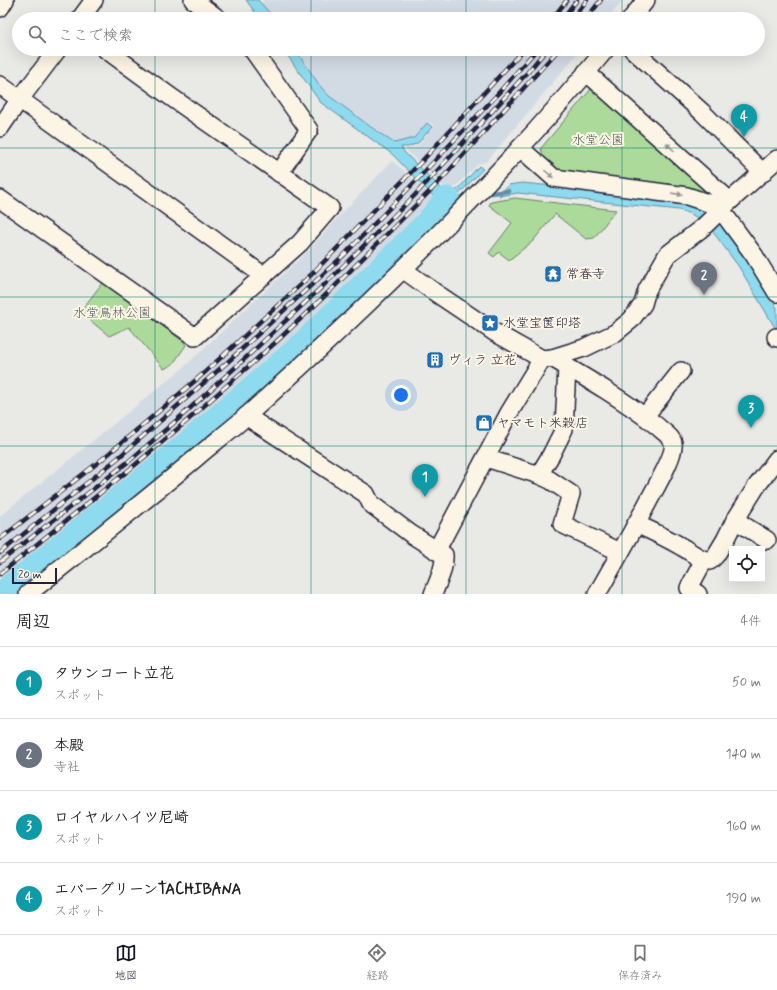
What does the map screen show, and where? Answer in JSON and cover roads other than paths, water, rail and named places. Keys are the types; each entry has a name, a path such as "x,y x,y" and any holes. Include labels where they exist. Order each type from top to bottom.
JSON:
{"street":[{"path":"0,8 5,0"},
{"path":"85,12 94,0"},
{"path":"193,0 209,12"},
{"path":"637,12 646,0"},
{"path":"0,128 53,56"},
{"path":"0,199 195,337 300,243 330,208 115,56"},
{"path":"257,56 309,130 279,173"},
{"path":"28,594 156,492 246,416 325,345 404,270 488,182 520,148 600,56"},
{"path":"640,56 702,112 763,173"},
{"path":"586,72 723,208 777,293"},
{"path":"0,85 264,276"},
{"path":"520,148 554,178 687,196 723,208"},
{"path":"436,550 509,413 554,361 616,332 630,320 643,304 647,290 667,256 702,228 777,159"},
{"path":"404,270 494,332 554,361 599,386 645,416 672,440 674,444 671,455 662,476 597,594"},
{"path":"539,475 564,429 554,361"},
{"path":"645,416 681,371"},
{"path":"246,416 366,494 371,504 411,534 444,556 445,562 441,576 433,594"},
{"path":"486,458 539,475 550,480 571,494 562,524 620,552"},
{"path":"636,524 704,560 710,561 716,555 735,520 756,487 777,459"},
{"path":"735,520 767,540"},
{"path":"698,594 689,588 704,560"}],"water":[{"path":"246,0 258,0 269,12 255,12"},
{"path":"288,56 300,56 328,95 394,143 414,138 427,123 432,127 418,143 408,147 401,147 405,153 444,191 452,193 458,189 479,166 483,169 426,228 422,225 438,207 438,202 433,196 392,154 320,102"},
{"path":"522,183 683,201 704,208 721,222 750,261 777,308 777,331 739,267 708,225 691,214 679,210 518,193 499,196 508,185"}],"waterway":[{"path":"484,194 508,191"},
{"path":"448,200 467,197"},
{"path":"3,594 179,452 297,351 428,224 447,200"}],"railway":[{"path":"558,12 567,0"},
{"path":"568,12 577,0"},
{"path":"578,12 587,0"},
{"path":"592,12 601,0"},
{"path":"0,539 100,461 203,374 312,274 422,161 518,56"},
{"path":"0,553 118,458 231,359 344,255 495,97 531,56"},
{"path":"0,562 129,461 177,420 323,286 415,195 541,56"},
{"path":"0,574 135,465 276,342 331,290 438,183 553,56"}],"place":[{"name":"エバーグリーンTACHIBANA","path":"744,137"},
{"name":"常春寺","path":"553,274"},
{"name":"本殿","path":"704,295"},
{"name":"水堂宝篋印塔","path":"490,323"},
{"name":"ヴィラ 立花","path":"435,360"},
{"name":"ヤマモト米穀店","path":"484,423"},
{"name":"ロイヤルハイツ尼崎","path":"751,428"},
{"name":"タウンコート立花","path":"425,497"}],"park label":[{"name":"水堂公園","path":"598,140"},
{"name":"水堂鳥林公園","path":"112,313"}]}
